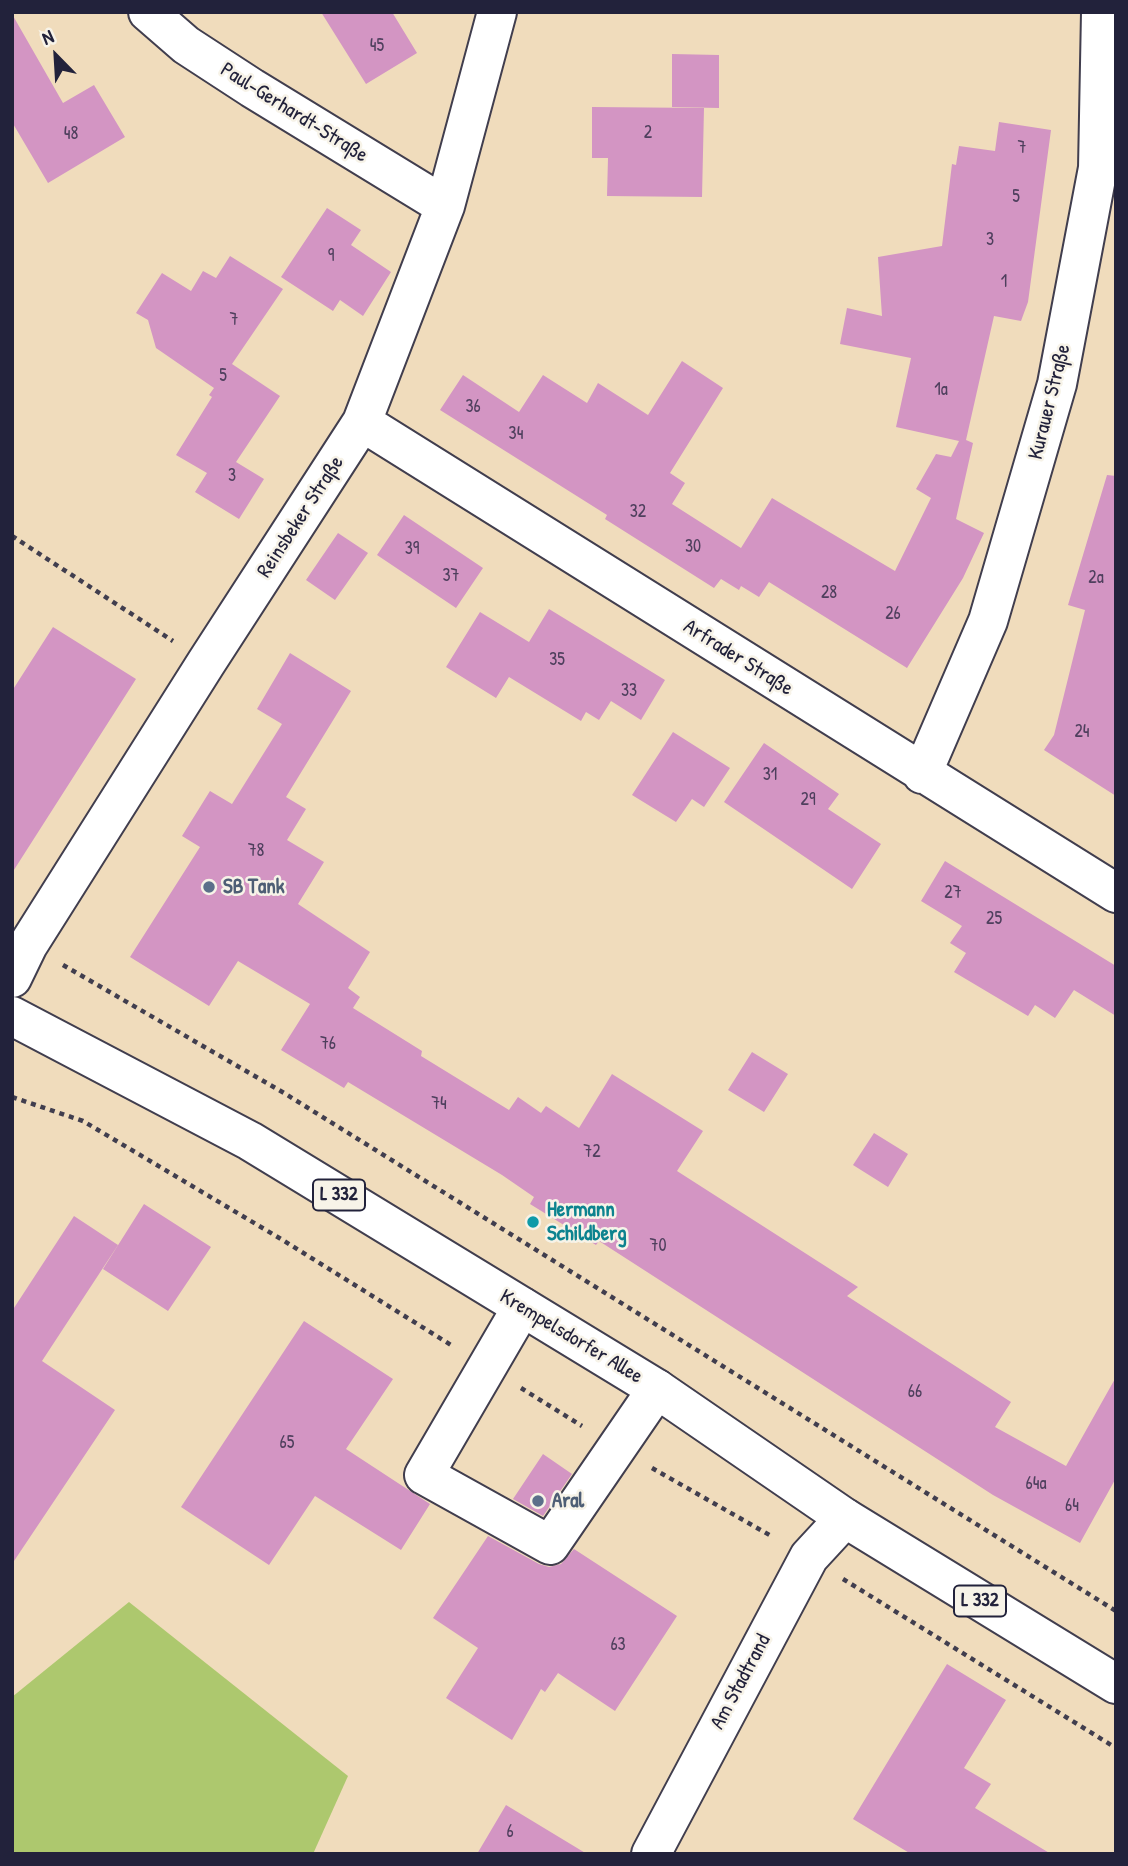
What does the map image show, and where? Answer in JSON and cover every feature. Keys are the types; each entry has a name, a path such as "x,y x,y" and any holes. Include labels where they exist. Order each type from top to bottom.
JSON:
{"street":[{"name":"Paul-Gerhardt-Straße","path":"148,12 186,45 241,81 445,206"},
{"name":"Reinsbeker Straße","path":"20,962 206,663 362,422 445,206 497,12"},
{"name":"Kurauer Straße","path":"922,774 988,621 1058,384 1098,168 1101,12"},
{"name":"Arfrader Straße","path":"362,422 1116,893"},
{"name":"Krempelsdorfer Allee","path":"12,1016 250,1141 657,1389 845,1518 1116,1684"},
{"path":"522,1307 424,1475 550,1545 657,1389"},
{"name":"Am Stadtrand","path":"651,1854 809,1557 845,1518"}],"path":[{"path":"12,536 206,663"},
{"path":"20,962 284,1093 1116,1611"},
{"path":"12,1097 83,1121 281,1239 617,1448 809,1557 1116,1748"}],"green space":[{"path":"129,1602 348,1776 313,1854 12,1854 12,1697"}],"building":[{"path":"321,12 392,12 417,53 366,84"},
{"path":"12,14 63,103 94,85 125,137 48,183 12,122"},
{"path":"672,54 719,55 719,108 672,107"},
{"path":"592,107 704,108 702,197 607,196 608,158 592,158"},
{"path":"999,122 1051,130 1028,302 1021,321 994,316 966,440 973,443 956,519 984,533 963,578 907,668 769,582 759,597 741,586 739,590 721,579 714,588 605,519 607,515 440,410 463,375 519,412 543,375 587,403 598,383 648,415 682,361 723,388 670,473 685,483 672,504 741,548 772,498 895,571 931,498 916,489 936,454 951,457 959,441 896,427 911,358 840,344 847,308 882,316 878,257 942,246 952,164 956,165 959,146 995,151"},
{"path":"327,208 361,230 351,245 391,272 363,316 340,300 333,311 281,277"},
{"path":"230,256 283,289 232,364 280,396 236,462 264,479 239,519 195,492 207,473 176,455 212,397 209,395 214,388 156,348 148,320 136,313 162,273 191,291 203,271 216,278"},
{"path":"1107,475 1116,476 1116,796 1044,750 1054,735 1085,610 1068,605"},
{"path":"404,515 483,568 456,608 377,555"},
{"path":"338,533 368,553 335,600 306,580"},
{"path":"549,609 665,680 641,720 611,701 599,720 586,712 581,721 509,677 496,698 446,667 480,612 529,642"},
{"path":"53,627 136,679 12,873 12,691"},
{"path":"290,653 351,691 286,797 306,809 287,840 324,862 298,904 370,952 348,988 360,997 353,1008 422,1051 421,1056 509,1110 518,1097 541,1113 546,1106 579,1128 612,1074 703,1131 677,1171 858,1287 847,1296 1011,1402 995,1427 1066,1466 1116,1377 1116,1478 1080,1543 993,1495 599,1241 596,1245 530,1204 534,1197 502,1175 348,1082 344,1088 281,1050 310,1004 238,961 209,1006 130,957 200,847 182,836 210,791 232,804 282,724 257,709"},
{"path":"673,732 730,768 704,807 692,799 676,822 632,795"},
{"path":"764,743 839,794 828,809 881,844 852,889 724,802"},
{"path":"945,861 1116,966 1116,1016 1074,990 1055,1018 1035,1005 1028,1016 954,972 966,953 950,943 962,926 921,901"},
{"path":"752,1052 788,1074 764,1112 728,1090"},
{"path":"874,1133 908,1154 888,1187 853,1165"},
{"path":"144,1204 211,1247 168,1311 103,1269"},
{"path":"74,1216 118,1245 42,1361 115,1410 12,1564 12,1311"},
{"path":"304,1321 393,1379 346,1449 430,1504 401,1550 315,1496 269,1565 181,1507"},
{"path":"543,1454 572,1474 543,1516 513,1499"},
{"path":"488,1536 549,1567 561,1564 574,1549 677,1616 615,1711 558,1673 545,1692 541,1689 512,1740 446,1698 478,1648 433,1618"},
{"path":"947,1664 1006,1700 964,1768 991,1784 975,1808 1051,1854 911,1854 853,1819"},
{"path":"506,1805 587,1854 477,1854"}],"place":[{"name":"SB Tank","path":"209,887"},
{"name":"Hermann Schildberg","path":"533,1222"},
{"name":"Aral","path":"538,1501"}]}
